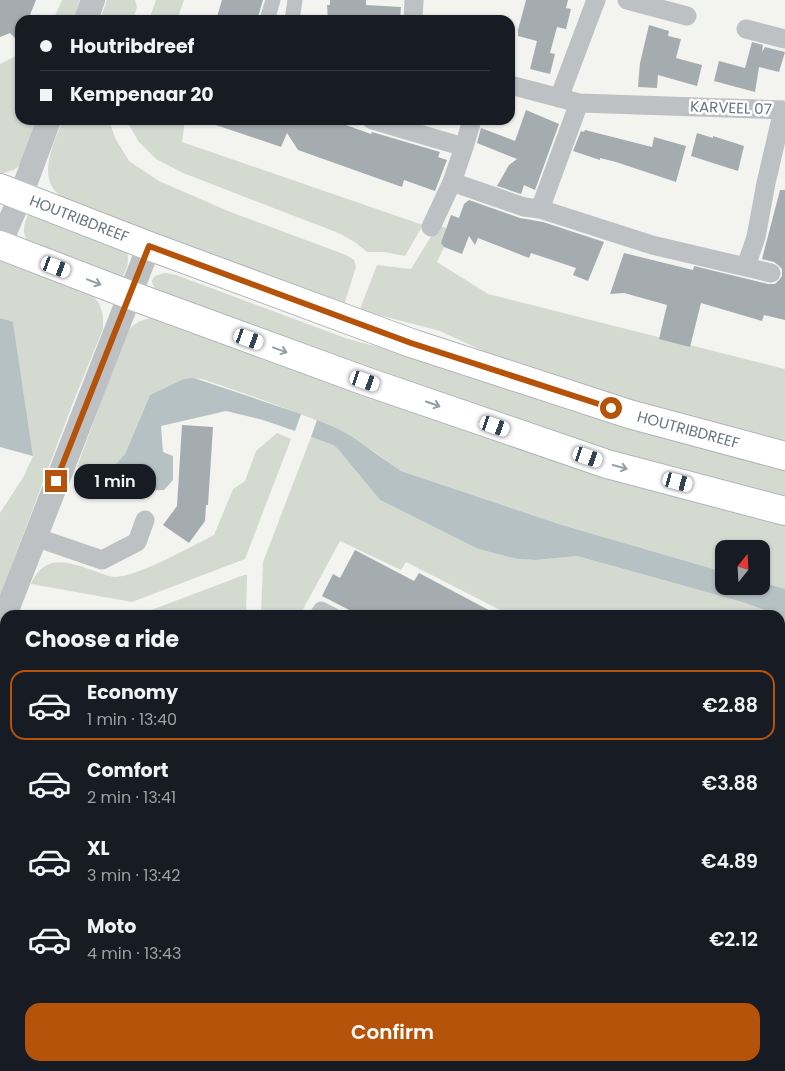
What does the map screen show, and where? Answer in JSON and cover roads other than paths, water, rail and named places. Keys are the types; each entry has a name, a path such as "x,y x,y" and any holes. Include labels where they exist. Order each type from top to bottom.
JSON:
{"main road":[{"name":"HOUTRIBDREEF","path":"10,192 149,246 419,345 628,414 785,456"},
{"path":"0,245 365,381 607,464 785,511"}],"street":[{"path":"88,15 93,0"},
{"path":"268,15 273,0"},
{"path":"293,15 295,0"},
{"path":"413,15 414,0"},
{"path":"559,98 596,0"},
{"path":"627,0 687,16"},
{"path":"746,29 785,39"},
{"name":"KARVEEL 07","path":"515,86 579,102 784,108 766,183 756,237 746,266"},
{"path":"540,209 579,102"},
{"path":"0,245 10,192 46,125"},
{"path":"389,125 464,147"},
{"path":"431,227 452,182 471,125"},
{"path":"452,182 524,207 540,209 652,245 771,273"},
{"path":"6,610 149,246"},
{"path":"35,536 102,560 137,542 145,520"}]}
